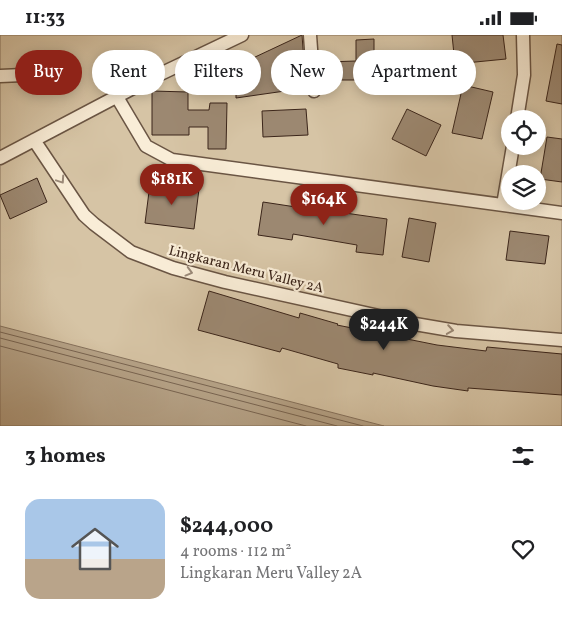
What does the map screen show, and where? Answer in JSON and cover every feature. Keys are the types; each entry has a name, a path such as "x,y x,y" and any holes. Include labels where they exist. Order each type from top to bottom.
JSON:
{"street":[{"path":"0,158 116,97 242,35"},
{"path":"310,35 311,50"},
{"path":"518,110 524,75 523,35"},
{"path":"0,76 15,75"},
{"path":"116,97 146,146 172,160 501,205"},
{"name":"Lingkaran Meru Valley 2A","path":"34,140 84,215 132,252 148,260 234,284 415,325 456,331 562,340"},
{"path":"540,210 562,213"}],"shaded area":[{"path":"0,35 562,35 562,426 0,426"}],"water":[{"path":"0,326 384,426 0,426"}],"building":[{"path":"302,35 303,50 271,50 271,93 261,94 261,54"},
{"path":"452,35 503,35 506,59 476,62 476,50 454,50"},
{"path":"374,39 374,50 356,50 356,40"},
{"path":"557,44 562,45 562,104 546,101"},
{"path":"343,61 353,61 353,80 343,80"},
{"path":"476,88 493,92 482,139 452,133 461,95 476,95"},
{"path":"165,91 175,92 175,95 188,95 188,110 209,110 210,103 227,103 226,149 208,149 208,127 189,127 189,135 152,135 152,95 165,95"},
{"path":"236,95 257,95 236,98"},
{"path":"306,109 308,135 263,137 262,111"},
{"path":"407,109 441,125 426,156 392,139"},
{"path":"547,137 562,139 562,182 546,180 546,165 542,165 544,155 546,155"},
{"path":"37,178 47,202 10,219 0,195"},
{"path":"150,184 199,189 194,229 145,223"},
{"path":"324,200 331,211 387,219 383,255 356,252 357,245 293,234 292,240 258,235 263,202 309,209"},
{"path":"409,218 436,223 429,262 402,257"},
{"path":"510,231 549,236 545,264 506,260"},
{"path":"209,291 299,318 300,313 337,325 437,345 486,351 487,347 562,354 562,395 468,388 468,391 433,386 373,373 373,375 338,368 338,364 282,348 280,352 198,330"}]}
